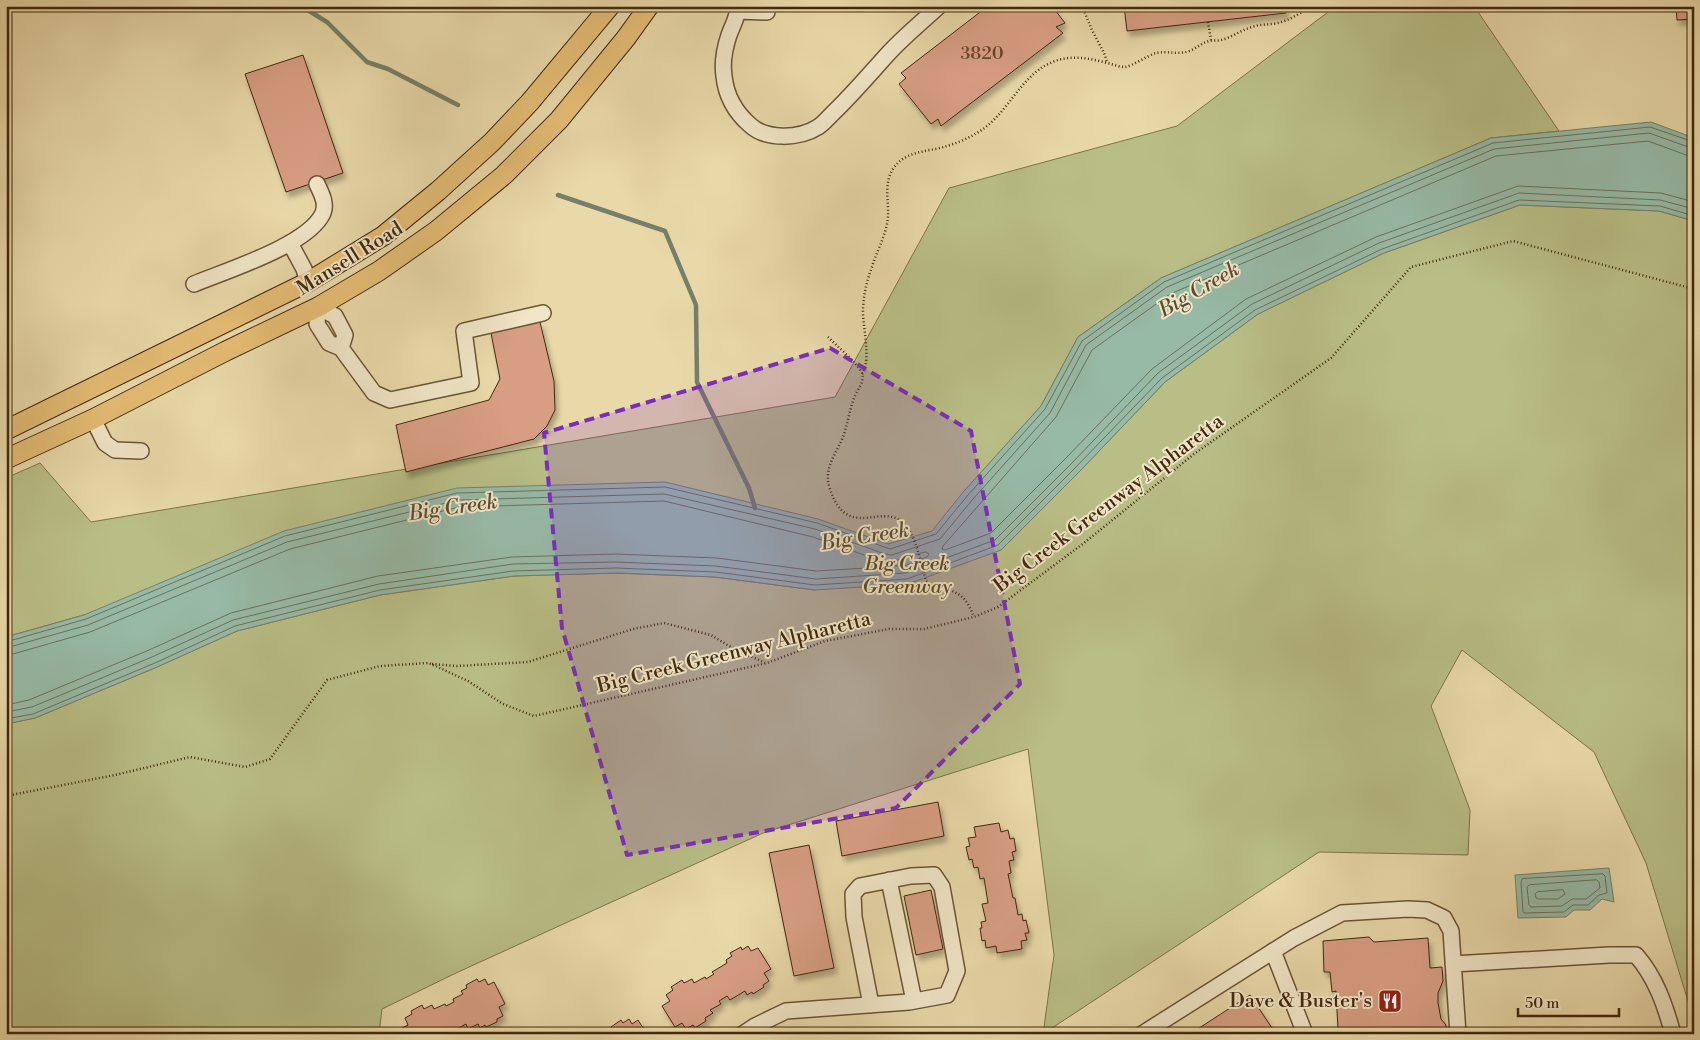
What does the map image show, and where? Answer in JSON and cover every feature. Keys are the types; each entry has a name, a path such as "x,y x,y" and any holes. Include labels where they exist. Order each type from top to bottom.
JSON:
{"main road":[{"name":"Mansell Road","path":"6,430 308,282 383,236 438,191 492,142 530,102 610,6"},
{"name":"Mansell Road","path":"6,459 93,419 218,355 318,307 379,271 436,231 504,175 559,120 626,38 648,6"},
{"path":"308,282 318,307"}],"street":[{"path":"768,12 738,8 738,16 729,35 725,55 724,76 727,92 733,107 743,119 757,132 777,136 801,134 818,127 849,98 888,54 939,6"},
{"path":"194,284 290,243 303,235 323,213 324,200 317,184"},
{"path":"290,243 304,269 308,282"},
{"path":"318,307 317,324 329,343 341,348 374,393 390,400 471,383 464,331 543,313"},
{"path":"93,419 106,443 115,450 141,451"},
{"path":"743,1034 786,1011 872,1005 914,1001 947,995 957,971 942,887 934,874 911,876 860,886 853,894 854,917 872,1005"},
{"path":"889,880 914,1001"},
{"path":"1142,1034 1294,938 1342,913 1408,909 1427,910 1444,918 1451,931 1458,1034"},
{"path":"1273,951 1305,1034"},
{"path":"1453,964 1636,955 1647,967 1664,1002 1673,1034"}],"path":[{"path":"1082,6 1105,54 1107,63"},
{"path":"862,374 866,370 863,318 865,289 887,224 886,198 888,179 893,168 902,160 912,154 946,146 975,134 991,124 1030,76 1043,66 1069,58 1086,58 1126,67 1147,56 1161,52 1184,53 1194,50 1211,40 1220,40 1254,26 1278,23 1297,16 1312,6"},
{"path":"1208,22 1211,40"},
{"name":"Big Creek Greenway Alpharetta","path":"6,796 115,775 190,757 245,767 270,760 327,680 380,666 429,663 468,681 503,704 534,716 767,663 825,641 889,629 924,629 974,617 998,606 1084,543 1194,454 1331,358 1411,267 1513,240 1694,288"},
{"path":"828,336 858,367 862,374 862,382 854,398 842,440 828,467 827,474 830,489 845,513 854,518 888,516 901,520 909,530 926,581 931,585 961,595 968,603 974,617"},
{"path":"429,663 457,666 528,662 633,630 664,623 711,635 728,646 767,663"}],"highlighted area":[{"path":"830,348 971,431 1020,684 896,808 627,855 562,628 544,433"}],"green space":[{"name":"Big Creek Greenway","path":"1336,6 1474,6 1559,131 1491,138 1161,278 1078,337 1041,406 964,492 1001,549 1079,472 1165,382 1258,314 1384,253 1520,205 1659,211 1694,221 1694,1021 1646,863 1594,752 1462,650 1431,706 1470,810 1468,855 1319,852 1043,1034 1054,955 1028,749 763,833 456,973 382,1009 379,1034 6,1034 6,724 35,718 237,631 380,595 514,576 616,573 715,577 815,590 797,514 84,615 6,637 6,478 40,463 91,522 835,397 949,188 1177,126"}],"water":[{"name":"Big Creek","path":"1651,122 1694,138 1694,221 1659,211 1520,205 1384,253 1258,314 1165,382 1001,550 908,584 815,590 715,577 616,573 514,576 380,595 237,631 35,718 6,724 6,637 84,615 284,531 457,488 665,482 818,519 888,544 932,531 964,491 1041,406 1078,337 1161,278 1491,138"},
{"path":"1609,868 1614,902 1602,899 1590,910 1574,910 1566,917 1518,918 1515,875"}],"building":[{"path":"988,6 1052,6 1065,23 1056,27 1063,33 941,126 938,119 931,124 899,84 906,78 901,73"},
{"path":"1124,6 1286,6 1286,13 1127,31"},
{"path":"1676,6 1694,6 1694,19 1677,20"},
{"path":"303,55 343,173 286,192 245,74"},
{"path":"540,322 554,381 555,410 547,426 534,439 406,472 396,425 489,400 500,379 491,333"},
{"path":"938,802 944,836 842,856 836,821"},
{"path":"999,823 1001,832 1008,830 1010,839 1014,838 1016,851 1012,852 1014,860 1009,861 1011,873 1008,874 1018,915 1022,914 1023,921 1026,920 1029,933 1025,933 1027,940 1021,941 1022,949 997,953 996,946 986,948 985,940 982,941 981,922 986,921 982,904 988,903 984,878 980,879 978,867 974,868 972,859 969,860 966,847 970,846 968,838 976,837 974,827"},
{"path":"809,845 834,968 794,976 769,853"},
{"path":"931,890 943,949 916,955 904,896"},
{"path":"1369,937 1374,942 1428,938 1430,968 1442,967 1443,981 1438,993 1438,1003 1441,1019 1446,1025 1446,1034 1334,1034 1334,1029 1338,1029 1336,991 1332,992 1330,972 1324,972 1323,941"},
{"path":"748,946 751,951 758,948 771,969 764,973 769,981 763,985 764,987 753,994 752,992 747,995 745,991 730,1000 727,996 719,1001 721,1004 710,1010 713,1013 705,1018 706,1021 695,1028 693,1025 686,1029 682,1023 675,1027 662,1006 670,1001 666,995 673,990 671,987 682,980 684,983 692,979 694,983 705,977 706,979 714,974 712,972 727,963 726,960 732,956 730,953 741,947 742,950"},
{"path":"477,979 479,982 485,979 488,985 494,982 505,1004 499,1007 503,1016 497,1019 497,1022 480,1028 478,1024 468,1029 466,1024 457,1029 459,1032 455,1034 402,1034 400,1029 408,1025 405,1018 412,1014 411,1011 422,1005 424,1009 432,1005 434,1009 445,1004 446,1006 454,1002 453,999 463,994 461,991 467,988 466,985"},
{"path":"1250,995 1276,1034 1190,1034"},
{"path":"629,1019 632,1024 638,1020 647,1034 607,1034 612,1030 611,1027 621,1020 623,1023"}],"waterway":[{"path":"301,6 327,22 367,62 388,69 458,105"},
{"path":"558,195 665,231 696,305 697,382 749,488 755,508"}],"place":[{"name":"Dave & Buster's","path":"1390,1001"}]}
